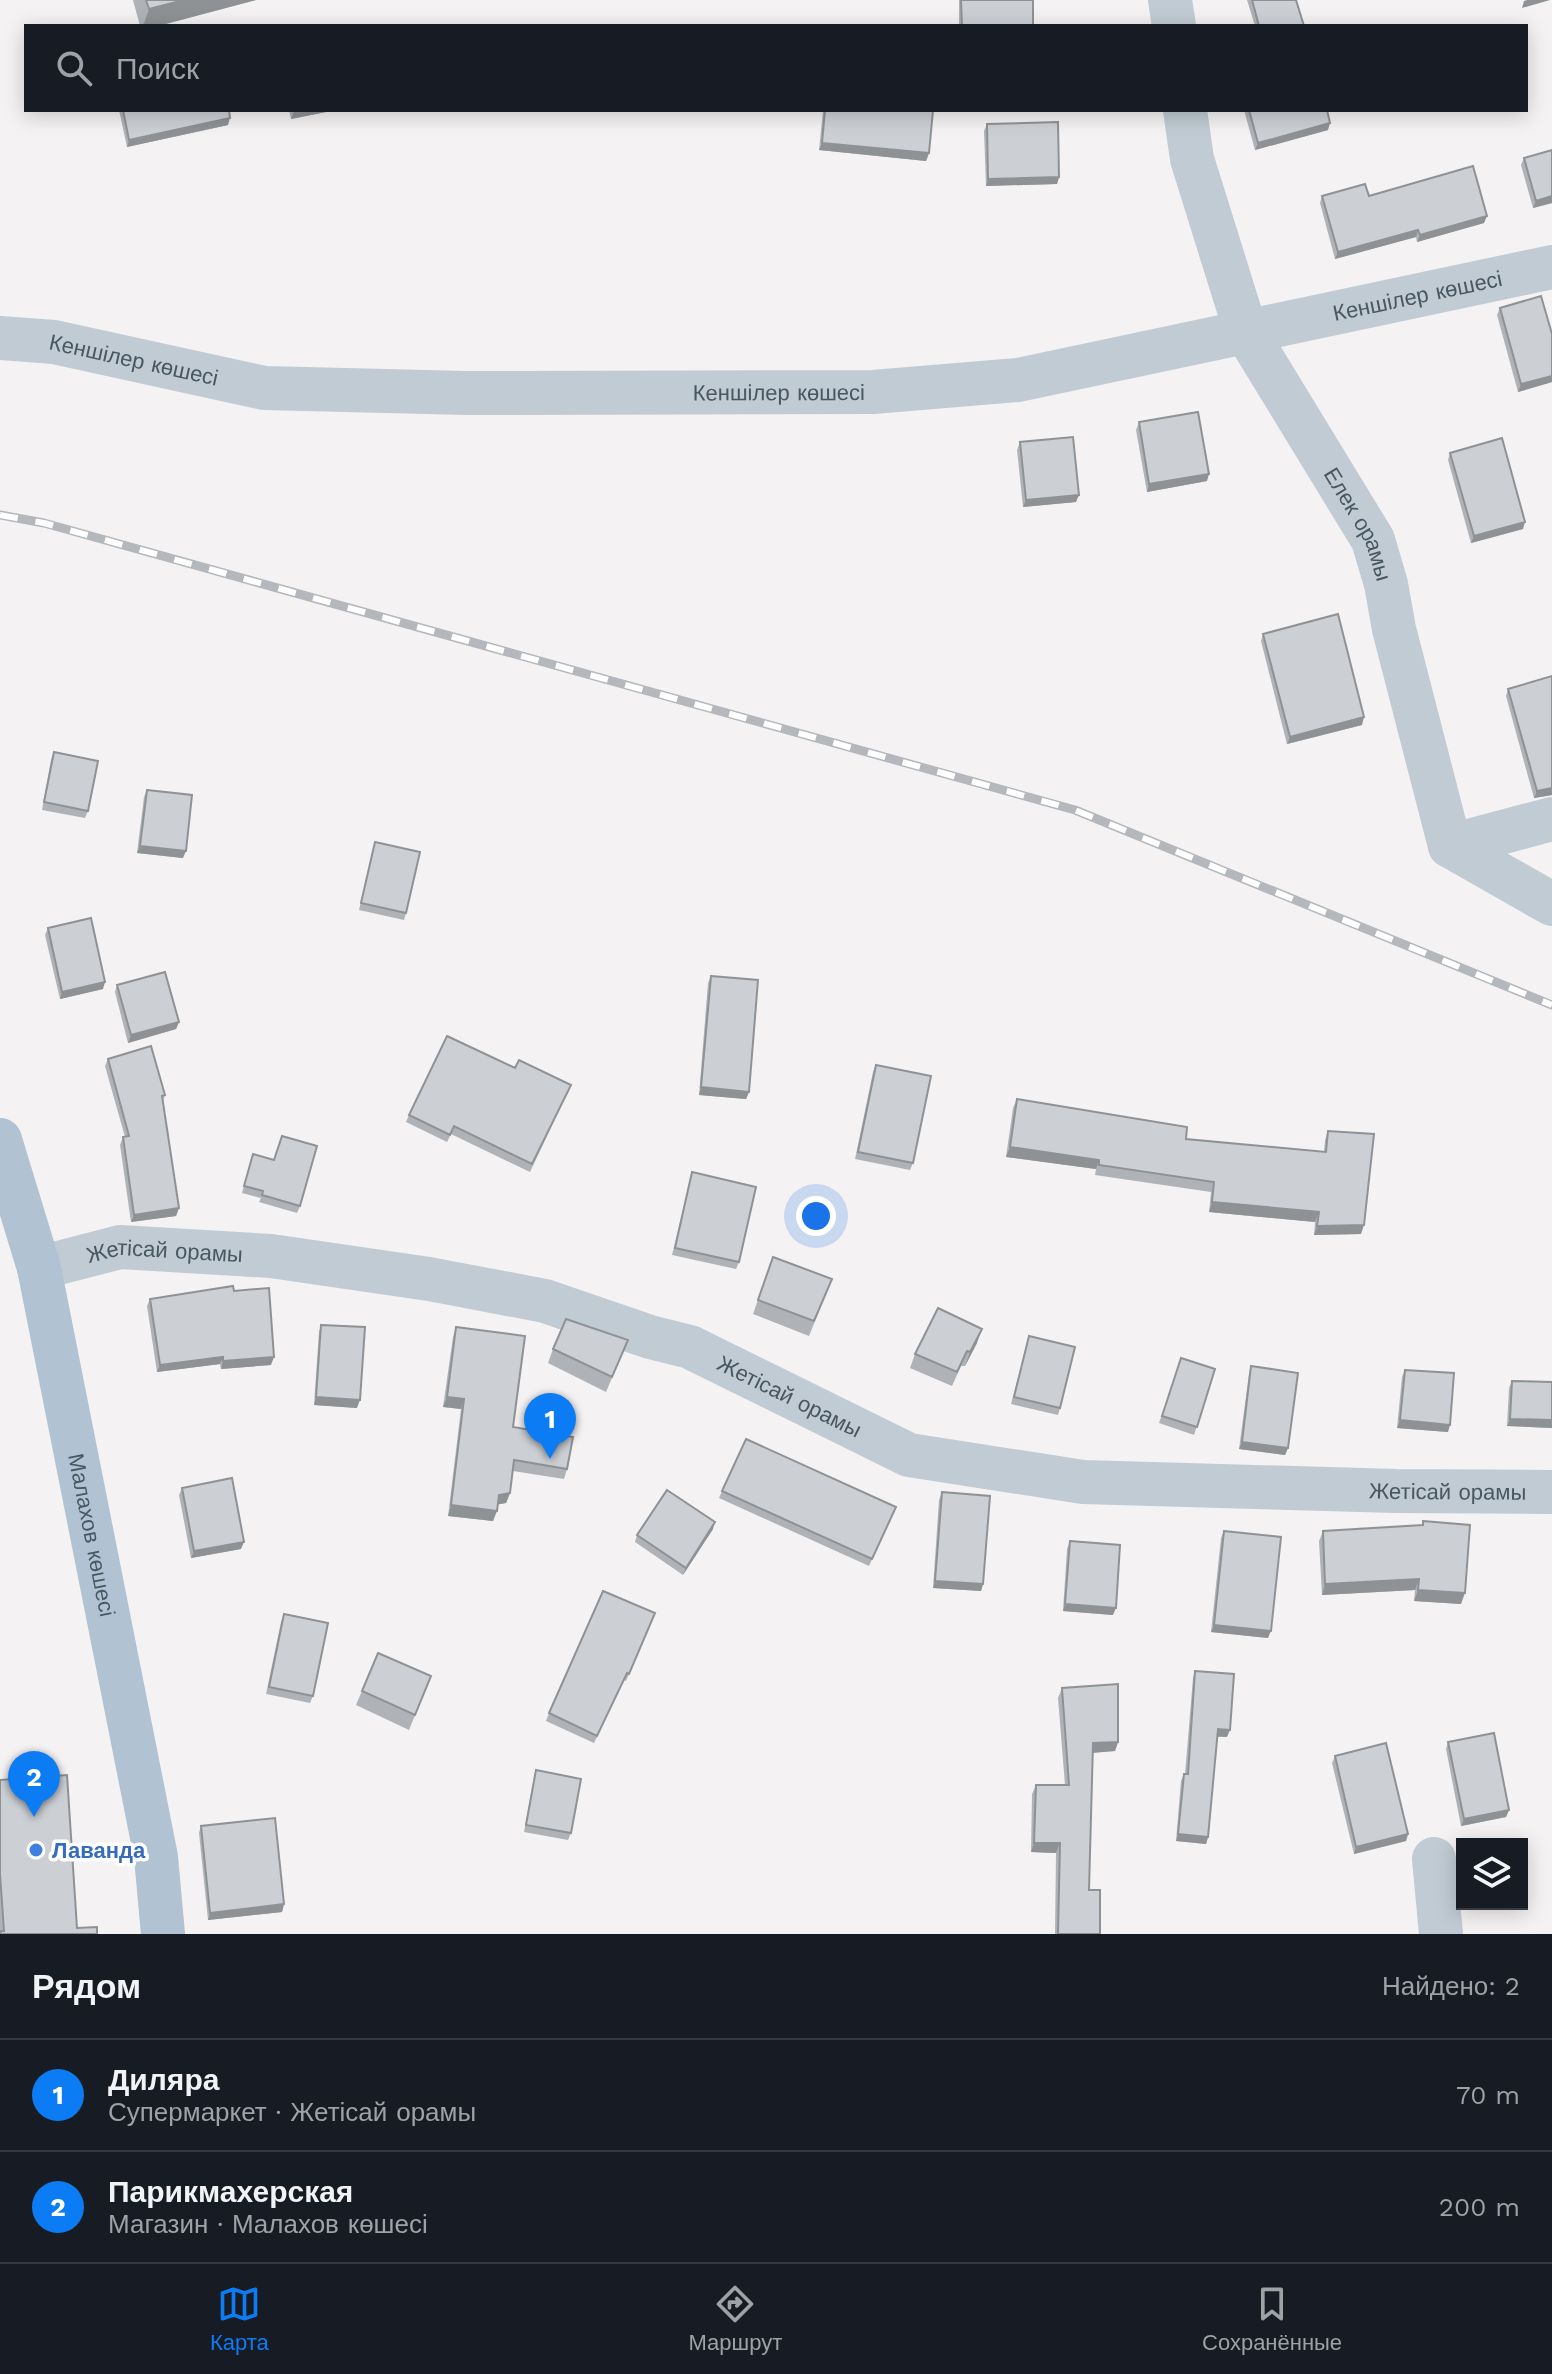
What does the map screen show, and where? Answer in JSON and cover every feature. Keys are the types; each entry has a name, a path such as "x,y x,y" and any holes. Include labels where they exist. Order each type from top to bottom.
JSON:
{"main road":[{"name":"Малахов көшесі","path":"0,1140 39,1268 156,1857 163,1934"}],"street":[{"path":"1170,0 1174,24"},
{"name":"Елек орамы","path":"1185,112 1192,159 1246,332 1373,540 1450,846"},
{"name":"Кеншілер көшесі","path":"0,338 54,342 264,388 467,393 873,392 1018,380 1552,267"},
{"path":"1450,846 1552,819"},
{"path":"1450,846 1552,904"},
{"name":"Жетісай орамы","path":"39,1268 120,1247 257,1255 429,1279 545,1301 650,1337 690,1347 909,1455 1083,1482 1552,1492"},
{"path":"1434,1859 1441,1934"}],"building":[{"path":"146,0 184,0 149,9"},
{"path":"961,0 1033,0 1033,24 962,24"},
{"path":"1252,0 1296,0 1303,24 1258,24"},
{"path":"123,112 229,112 230,118 129,140"},
{"path":"825,112 933,112 929,153 822,143"},
{"path":"1250,112 1327,112 1330,123 1258,143"},
{"path":"1058,122 1059,177 988,179 987,124"},
{"path":"1552,150 1552,196 1536,201 1524,158"},
{"path":"1473,166 1487,216 1420,235 1418,230 1338,252 1322,196 1365,184 1369,196"},
{"path":"1541,296 1552,334 1552,376 1521,384 1500,308"},
{"path":"1198,412 1209,474 1149,484 1139,422"},
{"path":"1073,437 1079,495 1026,500 1020,442"},
{"path":"1502,438 1525,522 1474,536 1450,453"},
{"path":"1338,614 1364,717 1290,737 1263,634"},
{"path":"1552,676 1552,788 1537,791 1508,689"},
{"path":"54,752 98,761 88,811 44,802"},
{"path":"147,790 192,795 186,851 140,846"},
{"path":"375,842 420,852 406,913 361,903"},
{"path":"91,918 105,982 62,992 48,928"},
{"path":"165,972 179,1022 131,1035 117,985"},
{"path":"711,976 758,980 749,1092 701,1087"},
{"path":"447,1036 515,1068 519,1060 571,1085 532,1164 454,1126 450,1135 409,1115"},
{"path":"151,1046 165,1095 162,1096 179,1208 134,1215 123,1137 129,1136 108,1059"},
{"path":"876,1065 931,1076 913,1163 858,1152"},
{"path":"1017,1099 1187,1127 1186,1139 1326,1152 1328,1131 1374,1134 1364,1225 1317,1226 1319,1212 1212,1202 1214,1182 1099,1165 1099,1160 1010,1147"},
{"path":"282,1136 317,1146 300,1206 262,1195 263,1191 244,1186 253,1154 274,1160"},
{"path":"692,1172 756,1187 739,1262 675,1248"},
{"path":"773,1257 832,1279 814,1321 758,1300"},
{"path":"233,1286 234,1291 269,1288 274,1357 223,1361 223,1357 160,1365 150,1299"},
{"path":"938,1308 982,1329 957,1372 915,1354"},
{"path":"566,1319 628,1340 612,1377 553,1349"},
{"path":"321,1325 365,1327 360,1400 316,1397"},
{"path":"456,1327 525,1336 513,1427 573,1437 567,1469 514,1460 510,1493 499,1495 497,1511 451,1505 464,1399 447,1397"},
{"path":"1029,1336 1075,1347 1060,1408 1014,1397"},
{"path":"1181,1358 1215,1369 1197,1427 1162,1416"},
{"path":"1251,1366 1298,1373 1288,1448 1242,1442"},
{"path":"1405,1370 1454,1373 1450,1425 1400,1420"},
{"path":"1512,1381 1552,1382 1552,1420 1510,1419"},
{"path":"746,1439 896,1507 872,1559 722,1491"},
{"path":"232,1478 244,1542 194,1551 182,1488"},
{"path":"667,1490 715,1522 686,1568 637,1535"},
{"path":"942,1492 990,1496 983,1584 935,1581"},
{"path":"1423,1521 1470,1525 1465,1593 1418,1590 1419,1579 1325,1584 1323,1531 1423,1525"},
{"path":"1224,1531 1281,1537 1271,1631 1214,1625"},
{"path":"1070,1541 1120,1545 1116,1608 1065,1604"},
{"path":"603,1591 655,1613 629,1674 597,1736 549,1713"},
{"path":"284,1614 328,1623 313,1696 269,1687"},
{"path":"378,1653 431,1676 415,1715 362,1691"},
{"path":"1195,1671 1234,1674 1230,1730 1218,1729 1208,1837 1178,1834 1184,1774 1188,1774"},
{"path":"1118,1684 1118,1742 1093,1743 1089,1890 1100,1890 1100,1934 1058,1934 1060,1843 1034,1843 1036,1785 1069,1785 1062,1688"},
{"path":"1494,1733 1509,1810 1464,1819 1448,1742"},
{"path":"1386,1743 1408,1834 1356,1847 1335,1756"},
{"path":"536,1770 581,1779 571,1833 526,1825"},
{"path":"67,1775 77,1928 97,1927 97,1934 1,1934 4,1931 0,1874 0,1780"},
{"path":"275,1818 284,1904 210,1913 201,1826"}],"railway":[{"path":"0,515 44,523 1075,810 1552,1005"}],"place":[{"name":"Диляра","path":"550,1459"},
{"name":"Парикмахерская","path":"34,1817"},
{"name":"Лаванда","path":"36,1850"}]}
